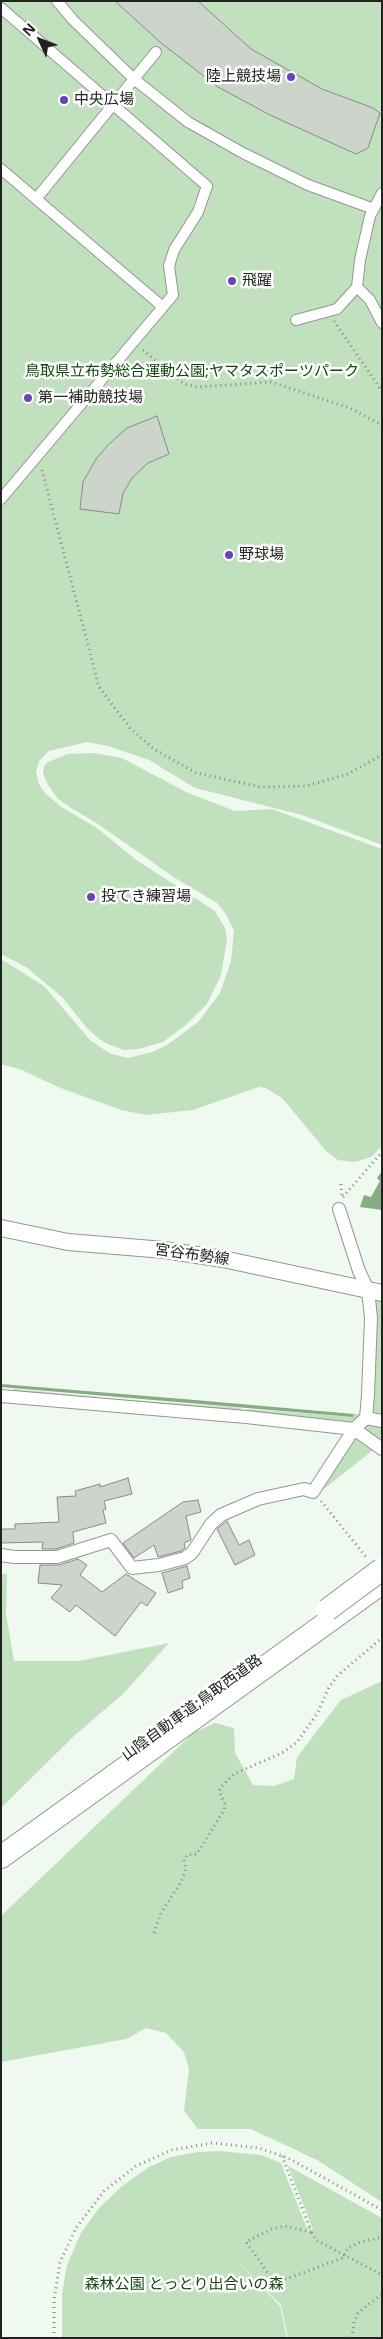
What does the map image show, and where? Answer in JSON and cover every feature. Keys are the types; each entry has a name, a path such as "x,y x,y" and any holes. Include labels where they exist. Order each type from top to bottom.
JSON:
{"highway":[{"name":"山陰自動車道;鳥取西道路","path":"1,1857 330,1615 376,1565"},
{"name":"山陰自動車道;鳥取西道路","path":"1,1845 330,1615 382,1583"}],"street":[{"path":"57,1 73,20 134,78 188,122 243,153 308,185 374,209"},
{"path":"1,8 207,186 198,212 174,250 168,266 173,294 1,499"},
{"path":"36,199 156,52"},
{"path":"1,169 163,307"},
{"path":"296,320 337,309 357,287 360,260 374,209 382,193"},
{"path":"357,287 370,300 382,323"},
{"path":"1,1555 57,1557 111,1540 132,1568 159,1565 185,1558 192,1553 211,1524 220,1515 258,1499 304,1490 313,1492 354,1429 366,1418 370,1318 375,1291 359,1271 340,1203"},
{"name":"宮谷布勢線","path":"1,1228 68,1242 164,1250 223,1259 375,1291"},
{"path":"1,1396 246,1417 354,1429 382,1450"},
{"path":"366,1418 382,1421"}],"path":[{"path":"328,312 382,391"},
{"path":"133,342 184,384 197,386 271,382 350,408 382,425"},
{"path":"38,455 99,687 130,728 154,749 196,773 261,787 306,786 348,774 382,755"},
{"path":"340,1203 382,1152"},
{"path":"340,1203 341,1184"},
{"path":"313,1492 376,1565"},
{"path":"154,1933 160,1913 181,1882 186,1870 184,1860 187,1856 197,1854 224,1810 225,1804 219,1791 226,1780 234,1774 282,1753 297,1742 317,1714 329,1687 338,1675 382,1638"},
{"path":"54,2338 54,2301 60,2262 76,2228 104,2191 136,2166 172,2150 212,2143 259,2148 282,2156 382,2210"},
{"path":"282,2156 310,2230 316,2240 382,2275"},
{"path":"310,2230 285,2226 272,2229 246,2242 275,2283 292,2275 343,2258 347,2249 357,2243 382,2237"},
{"path":"352,2338 352,2330 358,2313 382,2294"}],"green space":[{"name":"鳥取県立布勢総合運動公園;ヤマタスポーツパーク","path":"1,1 382,1 382,845 302,815 195,788 149,760 108,746 87,742 49,751 39,761 36,772 39,784 44,792 60,806 97,828 135,859 215,911 225,928 227,939 221,975 207,1004 186,1025 163,1042 138,1049 124,1050 107,1044 98,1038 86,1027 62,997 26,967 1,954"},
{"path":"94,753 122,758 186,792 235,811 272,809 382,849 382,1146 371,1157 355,1162 338,1160 326,1151 283,1099 266,1088 259,1087 193,1110 146,1115 121,1110 58,1087 22,1070 1,1064 1,959 44,986 90,1040 109,1053 128,1058 152,1052 167,1045 198,1022 220,993 231,961 234,931 226,914 217,903 175,878 95,822 58,799 48,785 43,773 44,766 48,762 68,754"},
{"path":"372,1299 382,1299 382,1417 372,1414"},
{"path":"14,1389 99,1397 99,1402 13,1394"},
{"path":"105,1398 241,1408 240,1414 105,1402"},
{"path":"247,1409 353,1417 354,1414 361,1414 354,1422 349,1424 247,1414"},
{"path":"382,1423 382,1443 319,1493 320,1487 364,1426"},
{"path":"1,1574 7,1574 6,1614 14,1661 79,1661 169,1643 123,1694 75,1735 1,1808"},
{"path":"382,1681 382,2202 317,2160 251,2129 198,2129 184,2111 189,2069 184,2052 166,2033 146,2028 126,2039 1,2062 1,1916 193,1733 215,1723 234,1728 235,1753 253,1785 274,1786 294,1779 297,1757 341,1700"},
{"name":"森林公園 とっとり出合いの森","path":"220,2151 261,2155 281,2163 308,2231 313,2229 288,2166 382,2218 382,2338 288,2338 281,2305 235,2259 280,2306 287,2338 62,2338 62,2294 67,2265 81,2233 99,2208 121,2187 149,2167 171,2157 198,2152"}],"shaded area":[{"path":"382,1171 382,1210 360,1207 364,1195 371,1197 380,1181 377,1178"},
{"path":"1,1384 354,1414 353,1417 1,1387"}],"building":[{"path":"115,1 198,1 251,49 322,89 373,108 380,113 368,148 356,154 270,115 218,87 161,43"},
{"path":"157,416 169,454 148,463 133,477 123,493 119,514 80,509 83,482 96,459 127,428"},
{"path":"128,1478 132,1494 104,1501 106,1509 103,1510 106,1523 73,1532 74,1543 56,1549 42,1549 43,1542 1,1543 1,1529 15,1529 15,1524 59,1522 57,1497 76,1496 75,1491 100,1484 100,1487"},
{"path":"198,1500 201,1512 186,1516 191,1540 184,1543 185,1548 181,1551 158,1557 154,1545 134,1558 123,1543 183,1502"},
{"path":"227,1521 239,1545 249,1540 255,1555 235,1565 217,1529"},
{"path":"78,1559 87,1565 80,1575 102,1592 126,1574 156,1593 147,1606 141,1602 115,1636 76,1605 70,1612 51,1598 62,1585 38,1583 40,1565 59,1565"},
{"path":"187,1566 190,1578 182,1581 183,1588 168,1593 162,1573"}],"place":[{"name":"陸上競技場","path":"291,77"},
{"name":"中央広場","path":"64,100"},
{"name":"飛躍","path":"232,281"},
{"name":"第一補助競技場","path":"28,398"},
{"name":"野球場","path":"229,555"},
{"name":"投てき練習場","path":"91,897"}]}
